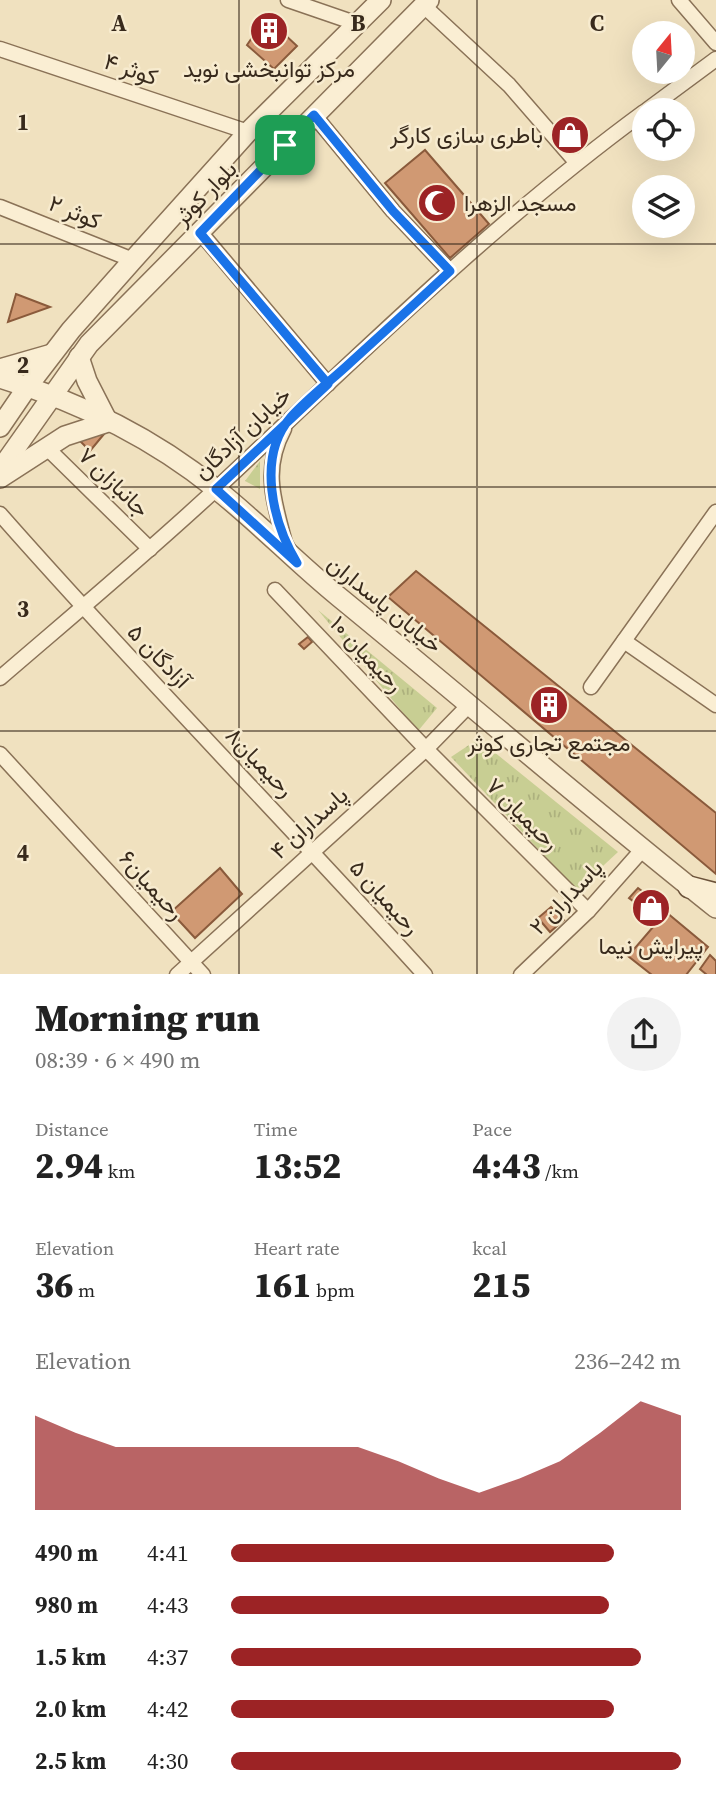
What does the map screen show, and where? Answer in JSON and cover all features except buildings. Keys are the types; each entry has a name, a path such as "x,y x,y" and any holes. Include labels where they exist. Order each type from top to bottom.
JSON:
{"main road":[{"path":"690,887 716,894"}],"street":[{"path":"288,0 358,24"},
{"name":"بلوار کوثر","path":"0,427 71,330 133,260 248,132 381,0"},
{"path":"679,0 716,43"},
{"path":"426,3 509,85 576,162"},
{"name":"بلوار کوثر","path":"0,470 84,351 426,3"},
{"name":"کوثر ۴","path":"0,49 248,132"},
{"name":"خیابان آزادگان","path":"663,98 716,59"},
{"path":"314,115 393,211 450,271"},
{"name":"خیابان آزادگان","path":"0,678 150,549 450,271 576,162 632,121"},
{"name":"کوثر ۲","path":"0,207 133,260"},
{"path":"200,233 328,384"},
{"path":"0,478 65,436 108,422 87,381 84,351 71,330"},
{"path":"0,369 52,354"},
{"name":"خیابان پاسداران","path":"0,378 51,395 108,422 163,451 216,489 297,563 470,704 642,850 716,908"},
{"path":"290,418 276,444 270,484 285,543 297,563"},
{"name":"جانبازان ۷","path":"46,447 150,549"},
{"path":"591,687 716,512"},
{"name":"آزادگان ۵","path":"0,514 81,607 203,736"},
{"name":"رحیمیان ۱۰","path":"275,590 426,749"},
{"path":"624,641 716,705"},
{"name":"پاسداران ۴","path":"178,974 426,749 470,704"},
{"name":"رحیمیان۸","path":"203,736 312,850"},
{"name":"رحیمیان ۷","path":"426,749 588,911"},
{"name":"رحیمیان۶","path":"0,754 202,974"},
{"name":"رحیمیان ۵","path":"312,850 424,974"},
{"name":"پاسداران ۲","path":"522,974 588,911 642,850"}],"green space":[{"path":"260,461 260,489 245,481"},
{"path":"318,610 437,708 418,731"},
{"path":"478,739 618,852 577,890 451,757"}],"place":[{"name":"مرکز توانبخشی نوید","path":"269,31"},
{"name":"باطری سازی کارگر","path":"570,135"},
{"name":"مسجد الزهرا","path":"437,203"},
{"name":"مجتمع تجاری کوثر","path":"549,705"},
{"name":"پیرایش نیما","path":"651,908"}],"route":[{"path":"285,145 200,233 328,384 290,418 216,489 297,563 285,543 270,484 276,444 290,418 328,384 389,328 450,271 393,211 314,115 285,145"}]}
